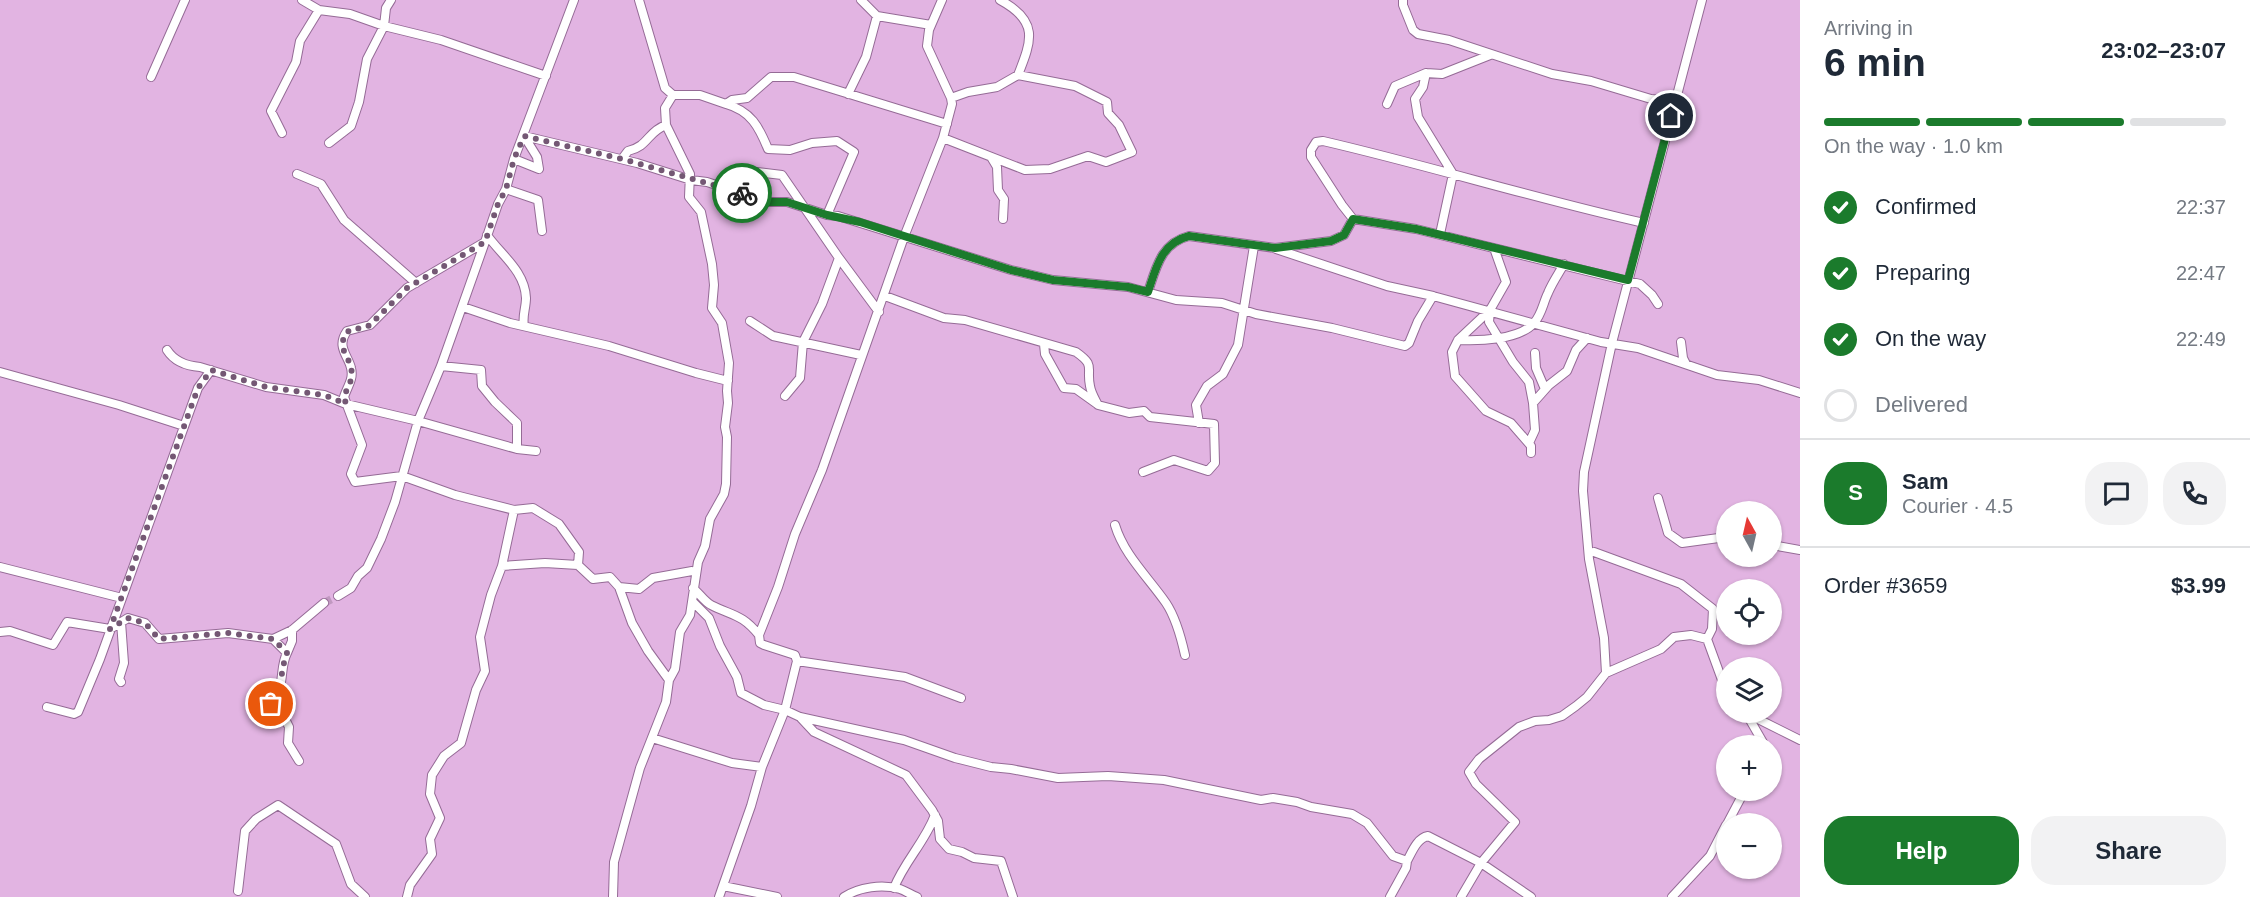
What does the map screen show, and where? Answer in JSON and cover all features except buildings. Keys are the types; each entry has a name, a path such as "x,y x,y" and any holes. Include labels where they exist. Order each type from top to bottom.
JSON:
{"street":[{"path":"151,77 185,0"},
{"path":"302,0 319,10 350,14 384,26 441,40 546,76"},
{"path":"329,143 351,126 359,102 367,59 384,26 386,8 391,0"},
{"path":"338,596 351,588 358,576 368,568 392,512 418,421 463,307 498,204 506,189 514,159 574,0"},
{"path":"639,0 665,88 674,95 700,95 735,107 757,123 768,149 790,150 812,143 837,141 854,152 827,215"},
{"path":"861,0 877,16 931,25"},
{"path":"719,897 751,806 762,767 785,710 797,661 795,655 760,643 759,635 795,534 822,470 904,237 943,138 952,104 928,52 927,40 931,25 942,0"},
{"path":"951,98 968,92 997,87 1018,75 1030,46 1031,33 1016,8 1000,0"},
{"path":"1403,0 1413,30 1418,34 1449,40 1552,74 1591,81 1651,99 1675,101"},
{"path":"1606,673 1604,638 1589,559 1583,492 1584,472 1628,280 1702,0"},
{"path":"282,133 271,111 296,62 300,42 319,10"},
{"path":"848,94 866,57 877,16"},
{"path":"1440,234 1453,174 1418,117 1414,99 1423,87 1442,74 1490,55"},
{"path":"1387,104 1395,86 1426,73 1442,74"},
{"path":"1423,87 1426,73"},
{"path":"943,138 1025,170 1050,170 1088,156 1106,162 1132,152 1119,125 1108,113 1107,102 1075,86 1018,75"},
{"path":"726,104 732,100 747,98 771,77 794,77 947,124"},
{"path":"613,897 614,862 640,768 666,702 669,680 675,669 681,632 690,615 696,573 710,519 724,494 726,484 727,437 725,428 729,363 722,324 712,308 714,285 709,244 701,213 689,197 691,180 687,165 666,125 665,108 674,95"},
{"path":"622,159 628,151 646,143 655,129 666,125"},
{"path":"514,159 539,169 537,157 524,136"},
{"path":"524,136 622,159 691,180 707,182 768,202 787,202 827,215 860,222 1011,270 1053,280 1128,287 1176,300 1222,303 1405,346 1410,343 1418,321 1433,296"},
{"path":"1644,223 1572,207 1402,159 1323,141 1316,142 1311,150 1311,157 1342,206 1353,219 1440,234 1628,280 1640,284 1652,294 1658,304"},
{"path":"991,157 997,167 998,190 1004,199 1003,219"},
{"path":"723,187 743,185 757,172 782,175 879,312"},
{"path":"297,174 321,184 344,220 416,283"},
{"path":"506,189 538,200 542,231"},
{"path":"1148,292 1159,260 1165,250 1181,238 1189,236 1275,248 1331,241 1344,235 1353,219"},
{"path":"486,238 407,288 370,325 365,328 351,329 344,335 344,356 351,368 351,383 344,397 362,445 351,474 355,482 402,476 455,495 514,510 532,508 559,524 579,552 578,565"},
{"path":"486,238 511,262 523,282 526,299 522,316 524,326"},
{"path":"1199,423 1196,405 1207,386 1223,374 1238,345 1254,246"},
{"path":"1275,248 1387,286 1490,310 1587,338 1638,348 1717,375 1759,380 1800,393"},
{"path":"1494,248 1506,282 1490,310 1458,340 1452,352 1455,376 1486,411 1511,423 1531,446 1531,453"},
{"path":"785,396 800,378 803,342 822,304 839,258"},
{"path":"1458,340 1490,340 1518,333 1534,323 1564,264"},
{"path":"885,296 944,318 965,320 1044,344 1070,349 1087,360 1090,365 1090,388 1098,405"},
{"path":"463,307 524,326 609,346 696,374 728,381"},
{"path":"1490,310 1489,322 1513,362 1529,382 1535,430 1528,443"},
{"path":"750,321 773,336 861,355"},
{"path":"1533,403 1545,389 1567,371 1576,350 1587,338"},
{"path":"1681,342 1686,364"},
{"path":"1044,344 1045,354 1064,388 1076,389 1098,405 1129,413 1144,411 1150,417 1214,424 1215,463 1208,471 1174,460 1143,472"},
{"path":"167,350 171,356 189,366 211,370 266,387 324,395 346,404 536,451"},
{"path":"1535,353 1536,368 1545,389"},
{"path":"441,366 481,370 482,386 517,423 517,448"},
{"path":"46,707 74,714 78,712 198,388 211,370"},
{"path":"0,372 119,405 184,426"},
{"path":"1658,498 1668,532 1682,543 1716,538"},
{"path":"407,897 410,885 432,854 430,839 440,818 430,794 432,775 444,756 461,743 476,690 485,671 480,637 491,595 502,566 514,510"},
{"path":"1115,525 1120,540 1167,604 1181,636 1185,655"},
{"path":"1782,547 1800,550"},
{"path":"1594,552 1681,584 1713,609 1712,629 1707,639 1716,664"},
{"path":"502,566 545,562 578,565 593,579 610,577 620,587 632,623 648,651 669,680"},
{"path":"0,567 122,598"},
{"path":"620,587 639,589 653,578 692,571 696,573"},
{"path":"693,588 709,604 747,621 759,635"},
{"path":"693,602 709,618 720,646 737,677 741,693 764,705 785,710 800,717 904,740 955,758 992,767 1058,778 1108,776 1164,780 1262,800 1273,798 1334,812 1352,813 1379,835 1393,856 1407,861"},
{"path":"0,632 10,631 53,645 68,622 110,629 128,618 145,623 159,639 228,633 273,639 292,630 324,603"},
{"path":"122,622 124,663 119,679 122,682"},
{"path":"292,630 292,641 283,662 280,685 271,697 271,704 289,727 288,743 299,761"},
{"path":"1461,897 1481,863 1515,822 1476,784 1469,772 1479,759 1519,727 1535,721 1562,716 1587,697 1606,673 1661,649 1674,637 1691,635 1707,639"},
{"path":"273,639 287,653"},
{"path":"797,661 905,676 961,698"},
{"path":"800,717 814,732 904,773 935,815 938,821 939,839 949,849 974,858 1001,861 1013,897"},
{"path":"1766,723 1800,740"},
{"path":"652,738 732,763 762,767"},
{"path":"238,891 244,831 256,819 278,806 336,844 351,884 365,897"},
{"path":"894,888 898,876 930,830 935,815"},
{"path":"1390,897 1419,841 1428,836 1481,863 1530,897"},
{"path":"1672,897 1710,856 1716,845"},
{"path":"723,886 777,897"},
{"path":"844,897 856,890 867,888 894,888 917,897"}],"tunnel":[{"path":"324,603 338,596"}],"way so far":[{"path":"271,704 271,697 280,685 283,662 287,653 273,639 228,633 159,639 145,623 128,618 110,629 152,512 170,470 198,388 211,370 266,387 324,395 346,404 344,397 351,383 351,368 344,356 344,335 351,329 365,328 370,325 407,288 485,242 524,136 622,159 742,193"}],"route":[{"path":"742,193 768,202 787,202 827,215 860,222 1011,270 1053,280 1128,287 1148,292 1159,260 1165,250 1181,238 1189,236 1275,248 1303,245 1331,241 1344,235 1353,219 1440,234 1628,280 1671,116"}]}
